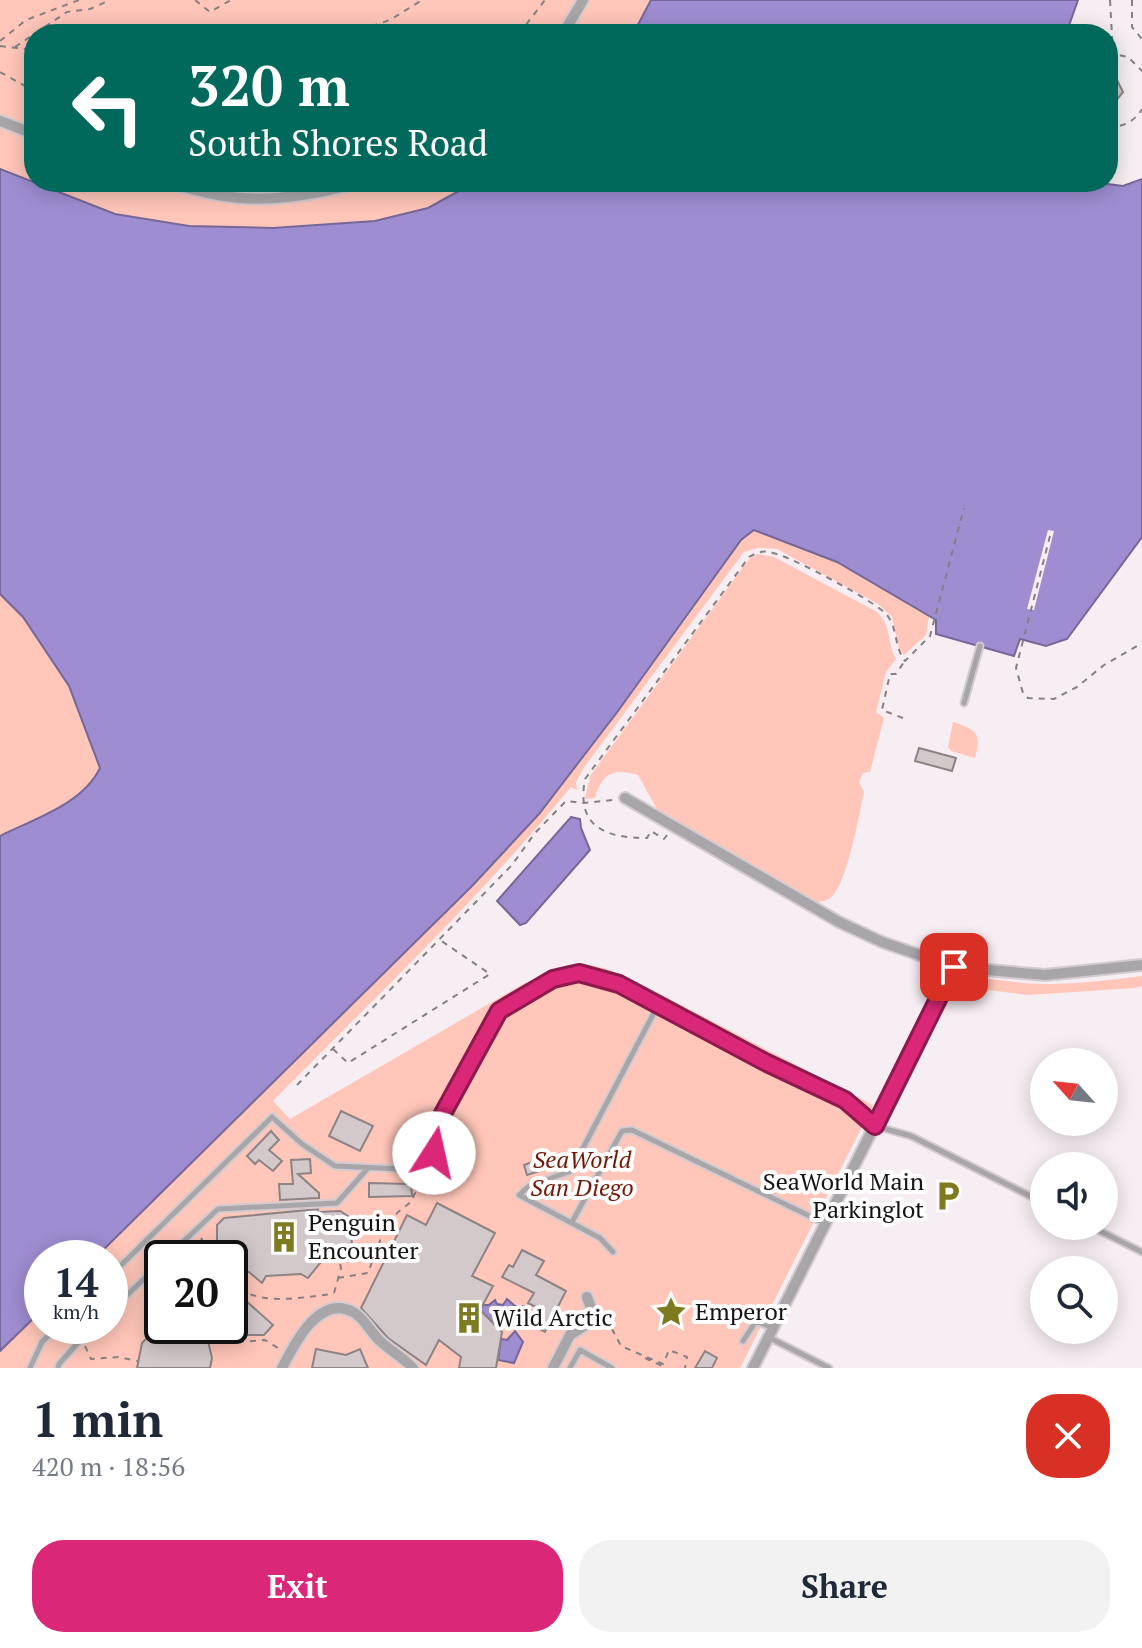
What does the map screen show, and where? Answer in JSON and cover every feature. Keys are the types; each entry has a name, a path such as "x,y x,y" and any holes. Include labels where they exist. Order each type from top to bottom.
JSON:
{"street":[{"path":"569,24 583,0"},
{"path":"0,121 24,130"},
{"path":"204,192 247,198 306,192"},
{"path":"625,798 839,922 882,942 954,967 1045,975 1142,965"},
{"path":"753,1368 954,967"},
{"path":"553,1368 570,1335 587,1324 592,1311 587,1297"},
{"path":"282,1368 321,1311 339,1307 355,1313 378,1339 413,1368"}],"lane":[{"path":"964,703 980,646"},
{"path":"128,1258 272,1117 302,1144 335,1166 423,1170 434,1153 435,1142 429,1139 499,1011 553,979 579,973 619,984 778,1069 845,1100 875,1126 911,1136 1030,1196"},
{"path":"613,1252 600,1238 519,1195 529,1186 571,1171 658,1005"},
{"path":"572,1222 622,1131 632,1130 826,1224"},
{"path":"186,1240 218,1209 337,1203 368,1168"},
{"path":"1118,1240 1142,1252"},
{"path":"128,1294 144,1279"},
{"path":"743,1341 756,1321 829,1368"},
{"path":"30,1368 41,1344"},
{"path":"58,1368 76,1344"},
{"path":"570,1368 580,1350 612,1368"}],"path":[{"path":"0,41 26,20 79,0"},
{"path":"49,24 67,12 90,9 110,0"},
{"path":"195,0 210,12 231,0"},
{"path":"378,24 422,0"},
{"path":"527,24 545,0"},
{"path":"1110,0 1111,24"},
{"path":"1132,0 1132,27 1142,39"},
{"path":"15,47 24,41"},
{"path":"0,46 24,48"},
{"path":"1118,54 1128,57 1142,71"},
{"path":"0,73 24,85"},
{"path":"1118,126 1142,112"},
{"path":"903,718 882,710 890,674 896,674 930,636 964,508"},
{"path":"1050,536 1016,668 1023,693 1028,698 1054,699 1142,643"},
{"path":"673,827 664,839 651,831 647,838 607,834 589,819 582,797 585,779 749,557 759,551 786,557 881,609 892,623 900,654 905,661"},
{"path":"297,1085 512,865 535,833 566,801 584,803 625,798"},
{"path":"332,1049 348,1063 490,974 440,940"},
{"path":"338,1278 368,1273 384,1230 398,1212 411,1202 415,1193 411,1186 411,1169"},
{"path":"197,1230 202,1240"},
{"path":"248,1295 274,1300 334,1294 341,1268 337,1251"},
{"path":"587,1324 612,1329 621,1346 662,1366 669,1350 687,1357 685,1368"},
{"path":"248,1341 265,1340 289,1355"},
{"path":"84,1344 91,1359 118,1357 138,1361"}],"green space":[{"path":"0,0 651,0 638,24 24,24 24,178 0,169"},
{"path":"59,192 457,192 428,208 375,221 273,228 189,226 115,214"},
{"name":"SeaWorld San Diego","path":"754,530 837,562 929,616 926,635 904,655 899,649 892,617 878,604 777,549 758,548 744,552 585,766 576,782 577,790 571,787 463,908 273,1101 290,1119 523,984 569,965 586,964 637,982 873,1105 740,1368 0,1368 0,1351 24,1328 24,1344 128,1344 128,1240 113,1240 472,886 539,814 618,711 741,540"},
{"path":"757,554 774,557 877,612 885,624 896,659 886,672 876,712 884,718 870,772 863,773 859,782 864,792 847,866 835,892 829,899 820,902 657,809 638,775 622,772 610,774 601,783 595,798 585,799 590,776 749,559"},
{"path":"0,594 23,617 69,686 100,768 92,781 70,801 0,836"},
{"path":"953,722 968,727 976,734 975,758 951,751 948,747"},
{"path":"1142,976 1142,986 1135,988 1027,995 956,986 959,979 967,978 1052,984"}],"shaded area":[{"path":"651,0 1078,0 1070,24 638,24"},
{"path":"0,169 24,178 24,192 59,192 115,214 189,226 273,228 375,221 428,208 457,192 1118,192 1118,185 1142,179 1142,537 1067,639 1046,646 1020,639 1014,656 936,634 936,620 837,562 754,530 741,540 618,711 539,814 472,886 113,1240 24,1240 24,1328 0,1351 0,836 70,801 92,781 100,768 69,686 23,617 0,594"},
{"path":"571,817 580,819 590,850 526,923 520,925 497,901"},
{"path":"507,1299 515,1306 526,1306 531,1310 516,1323 499,1322 496,1326 480,1310 483,1305 495,1300 503,1305"},
{"path":"515,1331 523,1342 514,1363 498,1360 501,1339 507,1340"}],"pier":[{"path":"1048,530 1054,531 1034,610 1027,609"}],"building":[{"path":"1118,82 1123,92 1118,98"},
{"path":"919,748 956,758 952,771 915,761"},
{"path":"341,1111 373,1126 360,1151 329,1136"},
{"path":"271,1131 279,1140 269,1150 282,1161 273,1171 259,1160 255,1164 247,1156"},
{"path":"551,1155 555,1166 527,1175 524,1165"},
{"path":"310,1159 311,1173 298,1174 319,1193 319,1198 280,1200 279,1184 293,1184 291,1160"},
{"path":"369,1183 411,1184 412,1196 369,1197"},
{"path":"437,1203 495,1233 472,1276 493,1286 480,1310 502,1332 496,1368 459,1368 461,1357 439,1340 426,1365 388,1338 361,1308 407,1215 426,1225"},
{"name":"Penguin Encounter","path":"318,1209 318,1212 340,1211 348,1216 353,1250 329,1252 308,1278 301,1274 266,1276 262,1283 248,1272 248,1240 217,1240 217,1225 224,1218"},
{"path":"522,1250 544,1261 536,1275 566,1291 545,1332 530,1324 538,1308 528,1303 534,1293 502,1277 509,1265 513,1267"},
{"path":"248,1303 273,1325 264,1335 248,1335"},
{"path":"142,1343 209,1344 212,1358 210,1368 137,1368"},
{"path":"316,1349 346,1355 360,1349 368,1368 312,1368"},
{"path":"705,1351 717,1358 712,1368 695,1368"}],"place":[{"name":"SeaWorld Main Parkinglot","path":"948,1196"},
{"name":"Penguin Encounter","path":"284,1237"},
{"name":"Emperor","path":"671,1312"},
{"name":"Wild Arctic","path":"469,1318"}],"route":[{"path":"434,1153 435,1142 429,1139 499,1011 553,979 579,973 619,984 791,1076 845,1100 875,1126 954,967"}]}
